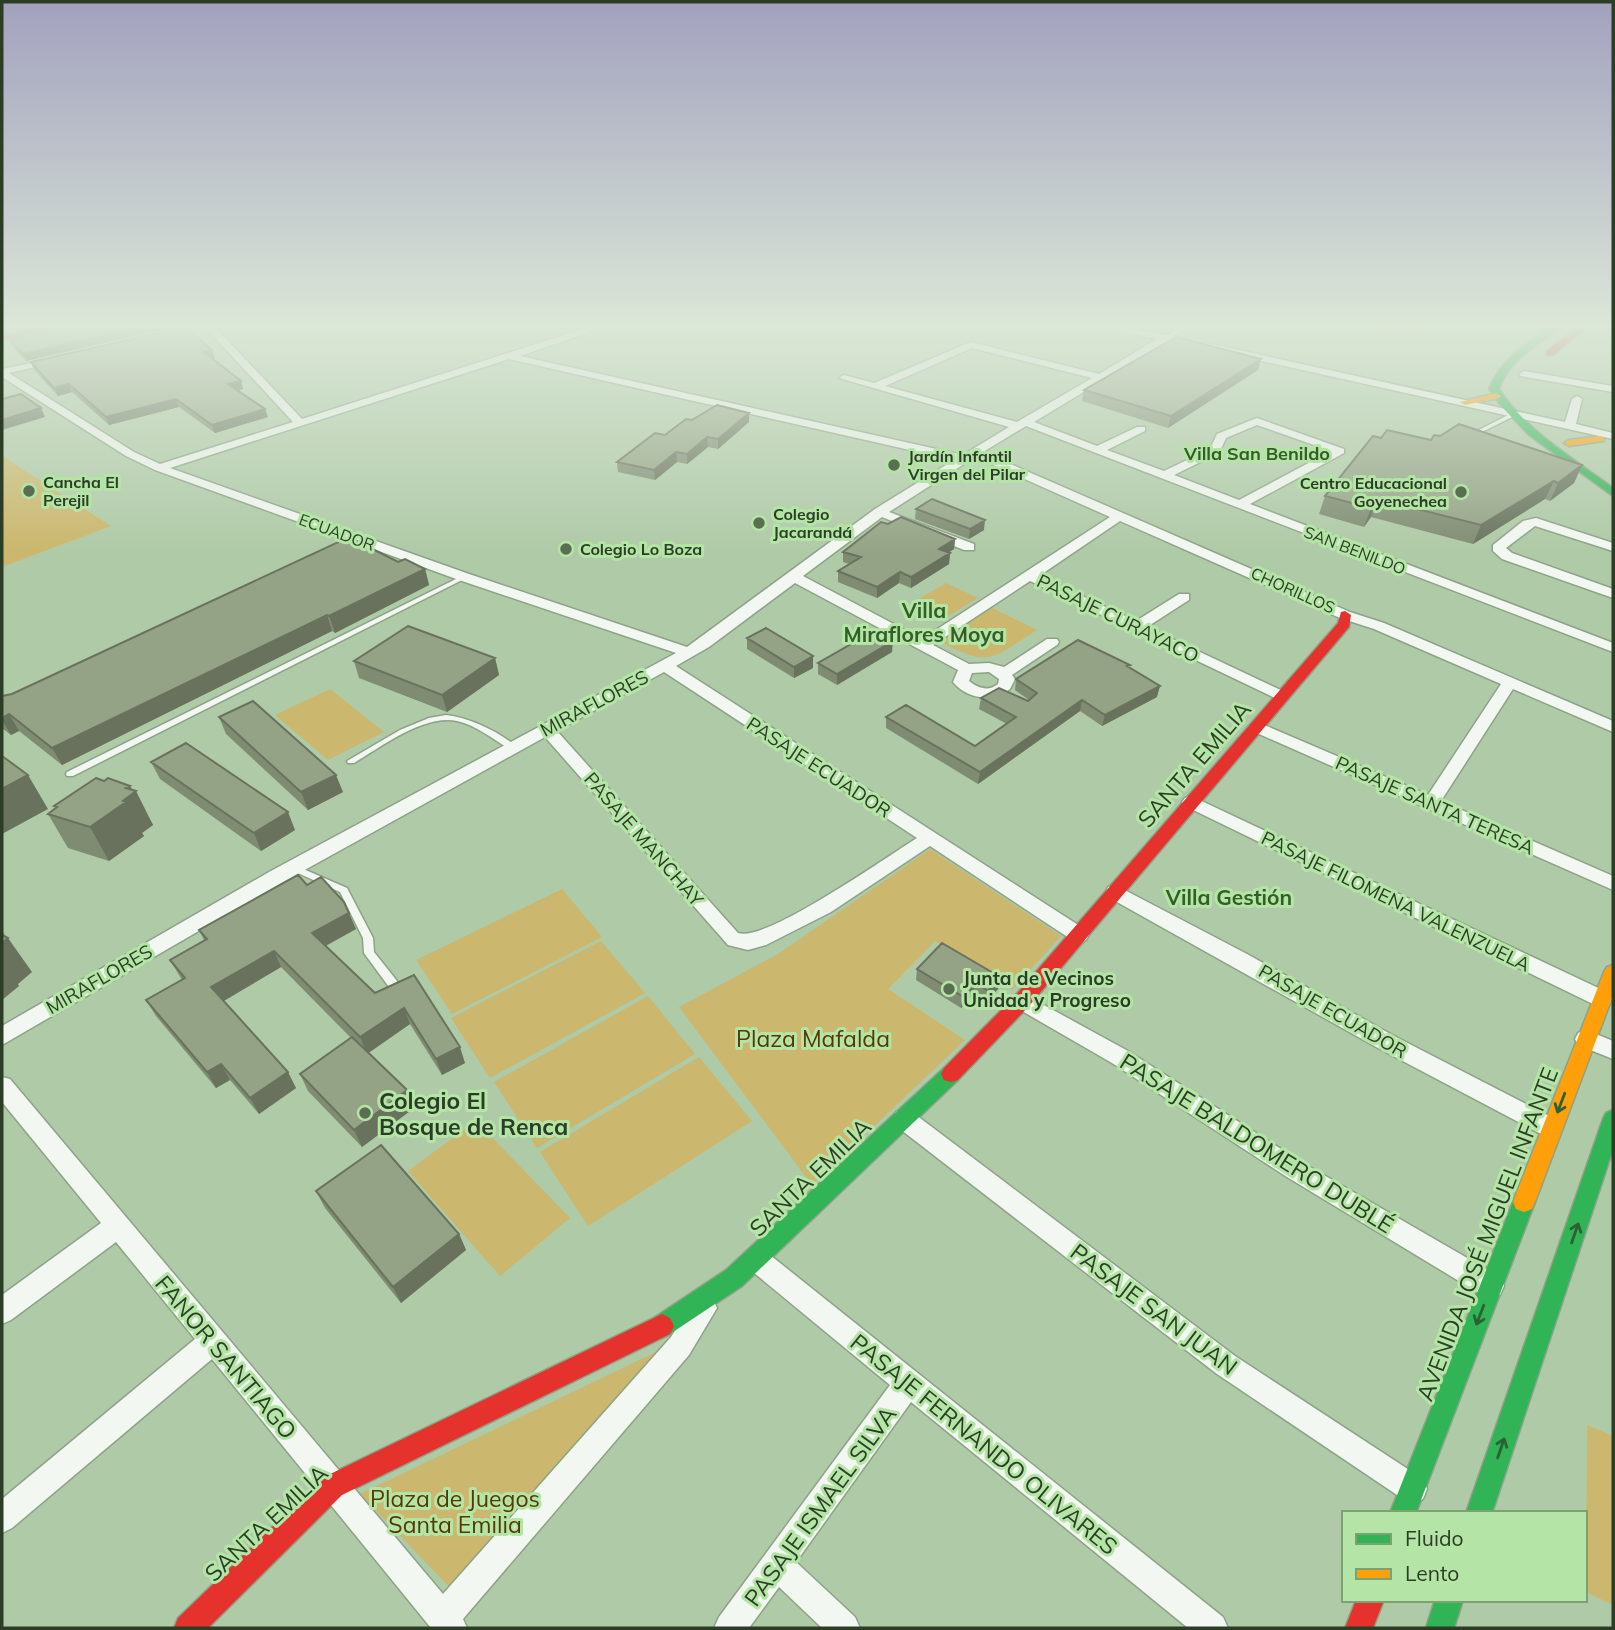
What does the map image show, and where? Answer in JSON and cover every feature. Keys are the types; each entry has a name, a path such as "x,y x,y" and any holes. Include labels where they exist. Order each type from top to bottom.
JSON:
{"main road":[{"path":"1465,402 1475,400"},
{"path":"1500,400 1613,493"},
{"path":"1516,400 1540,422 1613,476"},
{"path":"1569,443 1609,439"},
{"name":"SANTA EMILIA","path":"188,1628 332,1486 648,1334 711,1296 756,1259 972,1054 1022,1001 1344,624 1345,615"},
{"name":"AVENIDA JOSÉ MIGUEL INFANTE","path":"1408,1501 1613,972"},
{"path":"1480,1511 1613,1119"},
{"path":"1359,1628 1369,1602"},
{"path":"1440,1628 1448,1602"}],"street":[{"name":"ECUADOR","path":"38,400 159,468 357,545 464,577 689,653"},
{"path":"278,400 300,423"},
{"path":"159,468 371,400"},
{"name":"CHORILLOS","path":"712,400 967,455 1120,516 1345,615 1379,625 1613,727"},
{"name":"SAN BENILDO","path":"930,400 1022,424 1097,450 1613,648"},
{"name":"MIRAFLORES","path":"2,1036 294,867 546,728 689,653 722,633 879,512 967,455 1062,400"},
{"path":"1456,400 1609,439"},
{"path":"1570,425 1577,400"},
{"path":"1163,476 1215,451 1221,436 1257,421 1340,451 1239,505"},
{"path":"1540,422 1570,425 1609,439"},
{"path":"1097,450 1141,429"},
{"path":"879,512 969,547"},
{"path":"1029,576 1120,516"},
{"path":"1613,547 1536,522 1527,524 1499,545 1500,550 1507,556 1613,594"},
{"name":"PASAJE CURAYACO","path":"924,644 1029,576 1282,696"},
{"path":"796,578 967,669"},
{"path":"1137,627 1184,597"},
{"path":"1004,674 1052,642"},
{"name":"PASAJE ECUADOR","path":"666,666 1079,935"},
{"path":"1001,691 1007,679 1004,674 981,667 967,669 962,674 961,682 966,688 981,694 1001,691 1017,700"},
{"path":"1431,804 1510,682"},
{"name":"PASAJE SANTA TERESA","path":"1256,727 1613,883"},
{"name":"PASAJE MANCHAY","path":"546,728 731,938 745,943 759,940 824,906 928,839"},
{"name":"PASAJE FILOMENA VALENZUELA","path":"1191,802 1602,999"},
{"name":"PASAJE ECUADOR","path":"1115,892 1386,1042 1552,1128"},
{"name":"PASAJE BALDOMERO DUBLÉ","path":"1022,1001 1131,1063 1307,1177 1491,1286"},
{"path":"1586,1039 1613,1050"},
{"name":"FANOR SANTIAGO","path":"2,1086 447,1623"},
{"name":"PASAJE SAN JUAN","path":"904,1119 1408,1501"},
{"path":"2,1311 117,1226"},
{"name":"PASAJE FERNANDO OLIVARES","path":"756,1259 1212,1628"},
{"path":"447,1623 680,1346 711,1296"},
{"path":"2,1518 212,1340"},
{"name":"PASAJE ISMAEL SILVA","path":"730,1628 908,1383"},
{"path":"777,1564 844,1628"}],"lane":[{"path":"1469,436 1514,414"},
{"path":"70,774 464,577"},
{"path":"351,761 415,726 444,718 463,721 513,747"},
{"path":"294,867 344,890 368,938 369,953 393,984"}],"green space":[{"name":"Cancha El Perejil","path":"2,456 111,526 2,567"},
{"path":"946,583 978,598 942,620 910,604"},
{"path":"992,608 1037,630 989,657 968,654 937,640"},
{"path":"330,689 384,732 328,760 275,715"},
{"name":"Plaza Mafalda","path":"930,849 1061,936 1012,990 935,941 888,989 965,1040 812,1185 679,1007 778,954"},
{"path":"562,889 602,937 452,1014 416,960"},
{"path":"601,941 645,993 490,1078 451,1018"},
{"path":"648,996 695,1054 537,1148 494,1082"},
{"path":"699,1057 752,1121 588,1226 540,1152"},
{"path":"476,1121 570,1218 500,1276 408,1171"},
{"name":"Plaza de Juegos Santa Emilia","path":"677,1342 457,1595 360,1494"},
{"path":"1587,1425 1613,1436 1613,1605 1587,1592"}],"building":[{"path":"2,400 30,400 41,408 2,420"},
{"path":"87,400 172,400 106,417"},
{"path":"177,400 252,400 265,409 212,425"},
{"path":"1118,400 1196,400 1171,416"},
{"path":"717,405 749,413 718,439 707,437 687,454 676,452 654,470 617,462 655,433 665,435 686,419 692,420"},
{"path":"1459,424 1582,465 1558,483 1554,481 1481,525 1377,499 1371,508 1325,496 1373,436 1381,438 1387,430 1431,440 1434,435 1440,436"},
{"path":"932,499 985,520 970,529 916,509"},
{"path":"901,517 955,539 939,549 950,553 911,577 900,572 877,587 838,571 861,557 843,552 881,522 888,524"},
{"path":"349,537 398,562 405,559 425,569 52,748 9,714 2,718 2,696 12,694"},
{"path":"408,626 495,658 442,695 354,661"},
{"path":"766,628 813,656 794,667 747,638"},
{"path":"874,631 893,641 837,674 818,663"},
{"path":"1078,640 1130,665 1127,666 1160,686 1105,715 1082,700 980,772 886,717 906,705 975,746 1016,717 981,698 999,688 1028,701 1037,693 1016,679"},
{"path":"253,701 336,775 301,792 219,717"},
{"path":"186,743 288,812 254,833 151,762"},
{"path":"2,756 28,775 2,789"},
{"path":"96,778 104,781 108,778 136,791 123,801 126,802 90,827 48,814 57,807 54,806"},
{"path":"298,875 307,885 321,877 344,902 349,913 312,933 375,993 414,975 460,1047 436,1059 404,1008 360,1037 274,951 211,987 288,1072 250,1098 221,1064 207,1072 146,1000 185,978 170,960 207,939 199,930"},
{"path":"942,943 1000,977 988,991 975,982 962,996 917,969"},
{"path":"352,1037 407,1090 354,1130 300,1074"},
{"path":"381,1145 459,1234 393,1287 316,1191"}],"traffic: fast":[{"path":"1502,400 1533,433 1613,493"},
{"path":"662,1326 734,1278 951,1074"},
{"path":"1480,1511 1613,1119"},
{"path":"1404,1511 1524,1202"},
{"path":"1440,1628 1448,1602"}],"traffic: slow":[{"path":"1465,402 1475,400"},
{"path":"1569,443 1600,439"},
{"path":"1524,1202 1613,972"}],"traffic: jam":[{"path":"951,1074 1022,1001 1344,624 1345,615"},
{"path":"188,1628 333,1486 662,1326"},
{"path":"1359,1628 1369,1602"}],"place":[{"name":"Jardín Infantil Virgen del Pilar","path":"894,465"},
{"name":"Cancha El Perejil","path":"29,491"},
{"name":"Centro Educacional Goyenechea","path":"1461,492"},
{"name":"Colegio Jacarandá","path":"759,523"},
{"name":"Colegio Lo Boza","path":"566,549"},
{"name":"Junta de Vecinos Unidad y Progreso","path":"949,989"},
{"name":"Colegio El Bosque de Renca","path":"365,1113"}],"district":[{"name":"Villa San Benildo","path":"1257,453"},
{"name":"Villa Miraflores Moya","path":"924,622"},
{"name":"Villa Gestión","path":"1229,897"}]}
